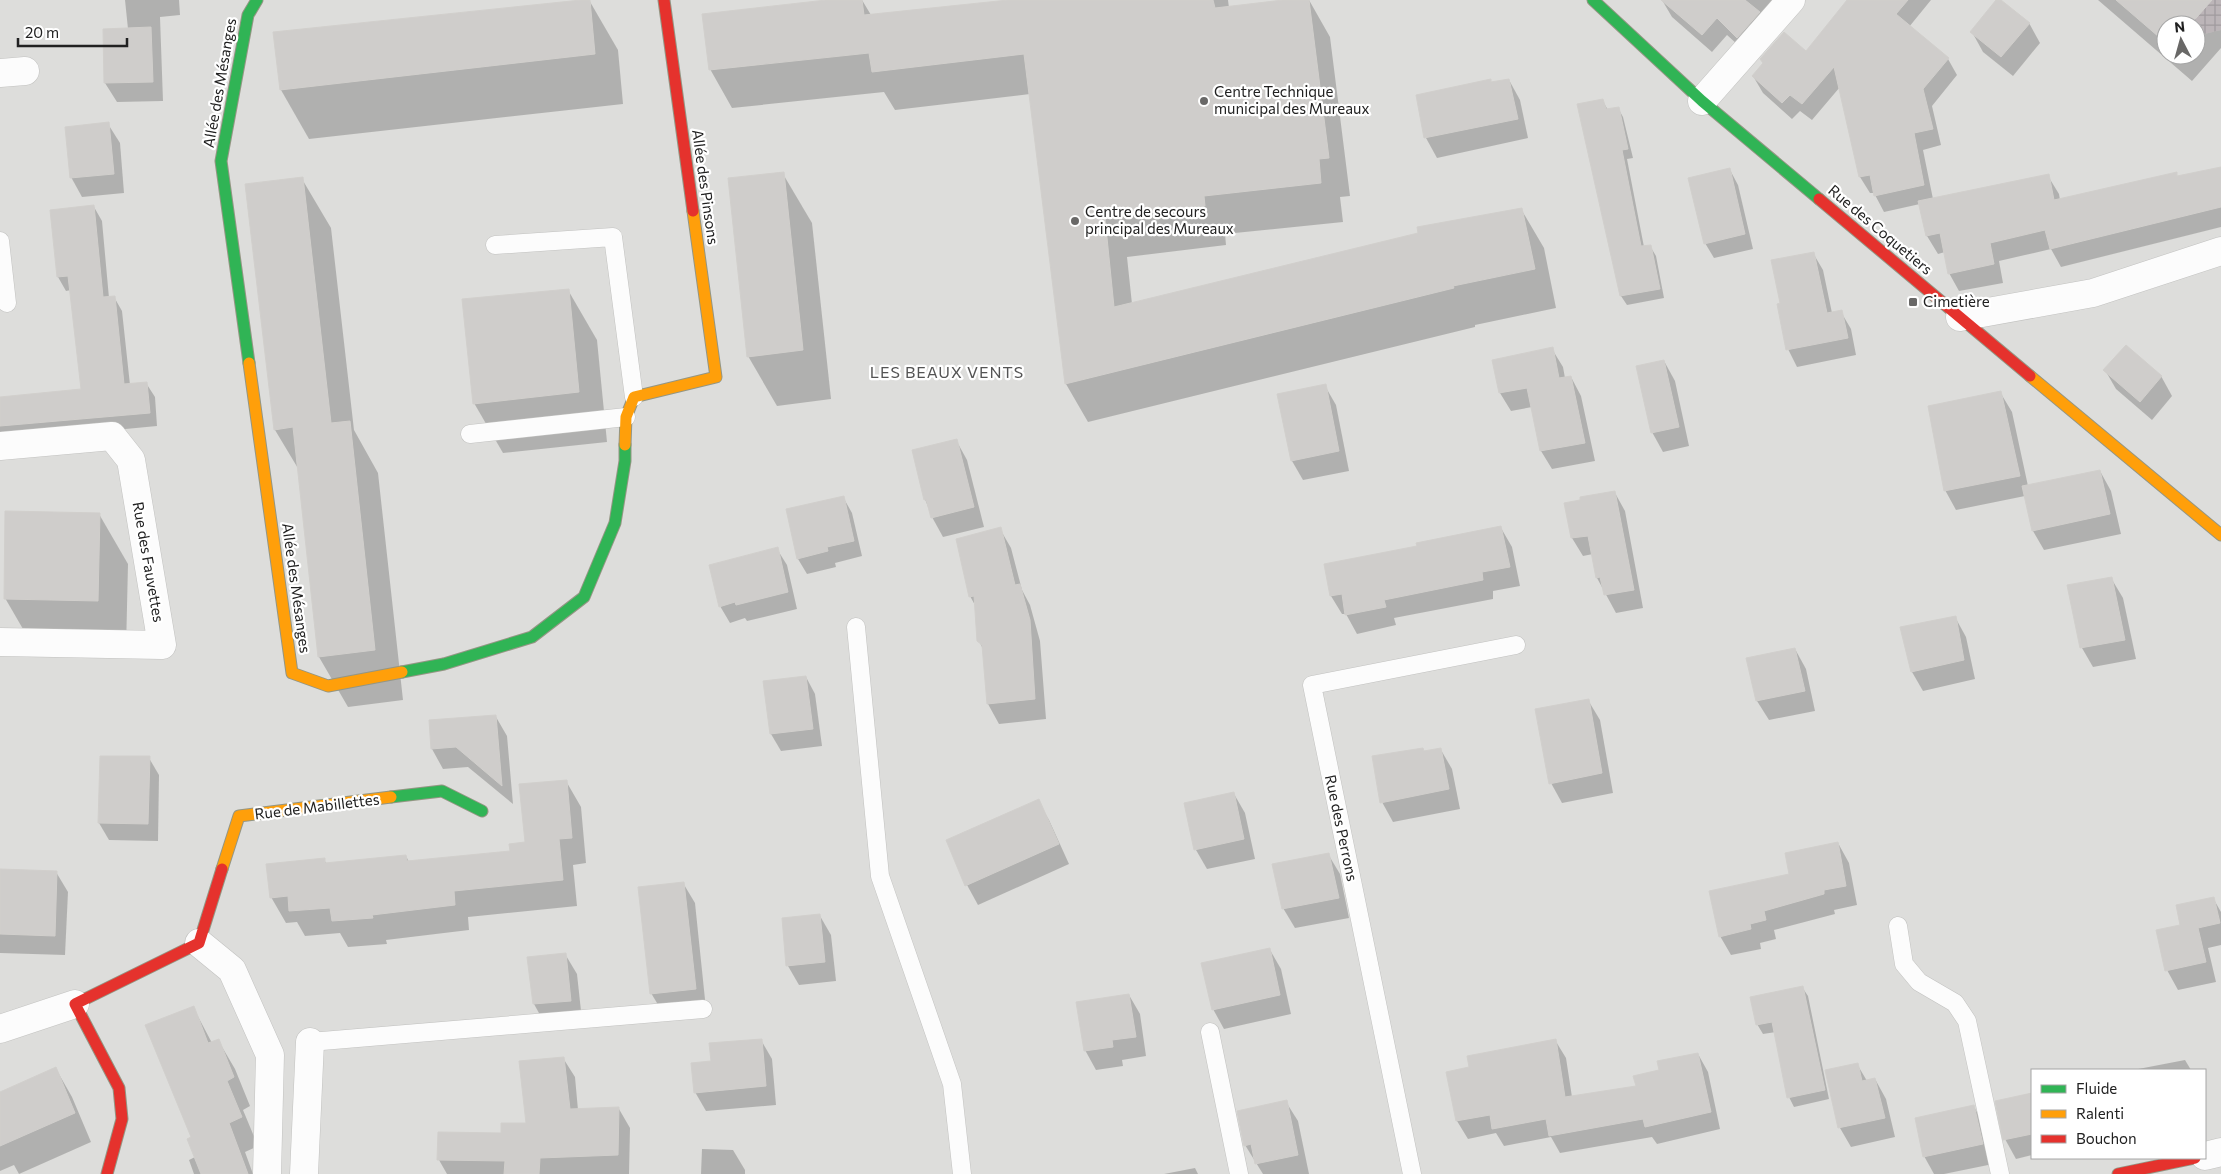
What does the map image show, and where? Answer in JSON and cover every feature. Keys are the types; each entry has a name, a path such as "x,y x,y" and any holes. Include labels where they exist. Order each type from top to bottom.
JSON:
{"street":[{"name":"Allée des Mésanges","path":"257,0 248,15 222,161 292,673 328,686 444,664 532,637 584,597 615,523 626,461 626,417 634,397"},
{"name":"Allée des Pinsons","path":"634,397 716,378 664,0"},
{"name":"Rue des Coquetiers","path":"1593,0 1702,101 2221,535"},
{"path":"1702,101 1791,0"},
{"path":"1960,317 2093,293 2221,251"},
{"name":"Rue des Fauvettes","path":"0,446 112,436 131,460 162,645 0,642"},
{"name":"Rue de Mabillettes","path":"199,943 239,816 442,791 482,811"},
{"path":"0,1029 76,1004 199,943 232,970 270,1055 267,1174"},
{"path":"76,1004 119,1088 122,1119 108,1174"},
{"path":"304,1174 310,1042"},
{"path":"2206,1156 2221,1152"},
{"path":"2118,1174 2190,1159"}],"lane":[{"path":"495,245 613,237 634,397"},
{"path":"0,241 7,303"},
{"path":"470,434 626,417"},
{"path":"856,627 880,876 952,1084 962,1174"},
{"name":"Rue des Perrons","path":"1412,1174 1312,685 1516,644"},
{"path":"1898,926 1904,964 1919,982 1955,1003 1967,1021 2000,1174"},
{"path":"310,1042 704,1009"},
{"path":"1210,1032 1239,1174"}],"shaded area":[{"path":"0,0 2134,0 2156,18 2156,65 2206,65 2206,34 2221,30 2221,1174 0,1174"},
{"path":"2134,0 2221,0 2221,30 2206,34 2206,15 2156,15 2156,17"}],"building":[{"path":"590,0 595,54 280,90 273,32"},
{"path":"826,0 862,0 864,15 1008,0 1213,0 1215,8 1283,0 1309,0 1329,158 1319,159 1321,183 1204,196 1205,206 1105,218 1114,307 1418,233 1417,227 1522,208 1535,269 1453,286 1454,288 1065,384 1024,54 872,72 869,53 709,70 702,14"},
{"path":"1661,0 1745,0 1760,12 1737,38 1717,18 1702,35"},
{"path":"1847,0 1908,0 1896,14 1949,58 1923,89 1933,129 1914,133 1924,185 1874,196 1870,175 1859,177 1834,67 1802,104 1790,95 1782,103 1752,76 1763,63 1760,59 1784,32 1806,51"},
{"path":"1996,0 2001,0 2030,23 2001,57 1970,32"},
{"path":"2116,0 2212,0 2199,15 2156,15 2156,34"},
{"path":"151,27 153,82 104,83 103,29"},
{"path":"1491,79 1491,82 1509,79 1518,119 1424,138 1416,95"},
{"path":"1603,99 1606,109 1619,107 1628,149 1622,150 1641,246 1651,245 1660,289 1620,296 1577,104"},
{"path":"109,122 114,174 70,178 65,127"},
{"path":"2221,167 2221,207 2050,249 2045,230 1990,243 1994,264 1948,274 1940,233 1926,236 1918,201 2049,174 2054,200 2177,172 2177,176"},
{"path":"1730,168 1745,234 1704,244 1688,178"},
{"path":"784,172 803,350 747,357 728,178"},
{"path":"303,177 331,423 350,421 375,650 318,657 293,427 274,430 245,184"},
{"path":"94,205 103,297 115,296 124,384 147,382 150,413 0,426 0,397 81,389 68,276 57,277 50,210"},
{"path":"1814,252 1827,313 1842,310 1848,338 1786,350 1777,304 1780,303 1771,260"},
{"path":"569,289 579,392 473,404 462,299"},
{"path":"2126,345 2162,376 2140,402 2103,370"},
{"path":"1553,347 1559,378 1571,376 1585,443 1540,451 1527,388 1499,393 1492,360"},
{"path":"1664,360 1679,427 1651,433 1636,366"},
{"path":"1326,384 1339,451 1291,461 1277,394"},
{"path":"2001,391 2020,476 1944,491 1928,406"},
{"path":"957,439 974,507 931,518 926,499 924,500 912,450"},
{"path":"2100,470 2110,514 2032,531 2022,486"},
{"path":"1615,491 1634,590 1604,595 1600,577 1596,578 1588,536 1571,538 1564,503 1580,500 1580,497"},
{"path":"844,496 854,541 827,547 828,551 797,559 786,509"},
{"path":"5,511 100,513 98,601 4,599"},
{"path":"1501,526 1510,567 1482,572 1483,580 1384,600 1386,607 1345,615 1342,594 1330,596 1324,564 1417,546 1416,543"},
{"path":"1001,527 1015,585 1020,584 1030,620 1035,699 987,704 982,645 977,641 974,596 969,597 956,539"},
{"path":"778,547 788,592 736,605 735,602 719,607 709,565"},
{"path":"2112,577 2125,640 2080,648 2067,585"},
{"path":"1956,616 1964,660 1911,672 1900,627"},
{"path":"1795,648 1805,691 1756,701 1746,658"},
{"path":"806,676 813,729 770,734 763,681"},
{"path":"1589,699 1602,773 1549,784 1535,709"},
{"path":"496,715 502,786 456,747 431,749 429,720"},
{"path":"1423,748 1424,751 1441,748 1449,789 1380,803 1372,756"},
{"path":"100,756 150,756 148,824 98,823"},
{"path":"567,780 572,838 559,839 563,880 454,891 455,905 372,915 373,918 332,921 330,908 289,911 288,896 270,898 266,864 325,858 325,863 406,855 407,861 510,851 509,844 525,842 519,784"},
{"path":"1234,792 1244,839 1194,850 1184,803"},
{"path":"1039,799 1059,844 965,886 946,840"},
{"path":"1838,842 1846,886 1824,890 1824,894 1764,911 1766,920 1750,924 1751,929 1719,937 1709,891 1789,874 1785,853"},
{"path":"1329,853 1339,898 1282,909 1272,864"},
{"path":"0,869 57,871 55,936 0,934"},
{"path":"684,882 696,989 650,994 638,887"},
{"path":"2214,897 2220,923 2198,928 2206,962 2165,971 2156,930 2180,925 2176,905"},
{"path":"820,914 825,962 786,966 782,918"},
{"path":"1270,948 1280,995 1212,1010 1201,963"},
{"path":"566,953 571,1001 533,1004 527,957"},
{"path":"1803,986 1825,1090 1787,1098 1772,1022 1756,1025 1750,997"},
{"path":"1129,994 1136,1037 1112,1040 1113,1047 1084,1051 1076,1002"},
{"path":"194,1006 208,1043 219,1039 234,1077 227,1081 242,1117 229,1123 248,1174 201,1174 187,1139 191,1137 145,1025"},
{"path":"762,1039 766,1086 694,1093 691,1063 711,1061 709,1043"},
{"path":"1556,1039 1565,1097 1636,1086 1633,1076 1659,1070 1657,1061 1698,1053 1711,1112 1645,1127 1643,1119 1549,1136 1546,1119 1492,1129 1490,1115 1456,1121 1446,1072 1469,1067 1467,1056"},
{"path":"564,1057 570,1109 619,1107 618,1155 540,1158 539,1174 504,1174 505,1161 437,1160 438,1132 501,1133 501,1123 526,1123 519,1061"},
{"path":"1858,1063 1862,1081 1875,1078 1885,1118 1838,1128 1825,1070"},
{"path":"56,1067 75,1113 0,1146 0,1092"},
{"path":"2031,1093 2031,1134 2003,1140 1995,1101"},
{"path":"1287,1100 1298,1155 1255,1164 1251,1144 1244,1146 1237,1111"},
{"path":"1974,1105 1983,1144 1923,1157 1915,1118"}],"traffic: fast":[{"path":"249,363 221,161 248,15 257,0"},
{"path":"1593,0 1702,101 1819,199"},
{"path":"402,672 444,664 532,637 584,597 615,523 625,461 625,445"},
{"path":"391,797 442,791 482,811"}],"traffic: slow":[{"path":"625,445 626,417 634,397 716,377 693,211"},
{"path":"249,363 292,673 328,686 402,672"},
{"path":"2030,376 2221,535"},
{"path":"222,869 239,816 391,797"}],"traffic: jam":[{"path":"664,0 693,211"},
{"path":"1819,199 2030,376"},
{"path":"107,1174 122,1119 119,1088 75,1004 199,943 222,869"},
{"path":"2118,1174 2190,1159"}],"place":[{"name":"Centre Technique municipal des Mureaux","path":"1204,101"},
{"name":"Centre de secours principal des Mureaux","path":"1075,221"},
{"name":"Cimetière","path":"1913,302"}],"district":[{"name":"LES BEAUX VENTS","path":"947,372"}]}
